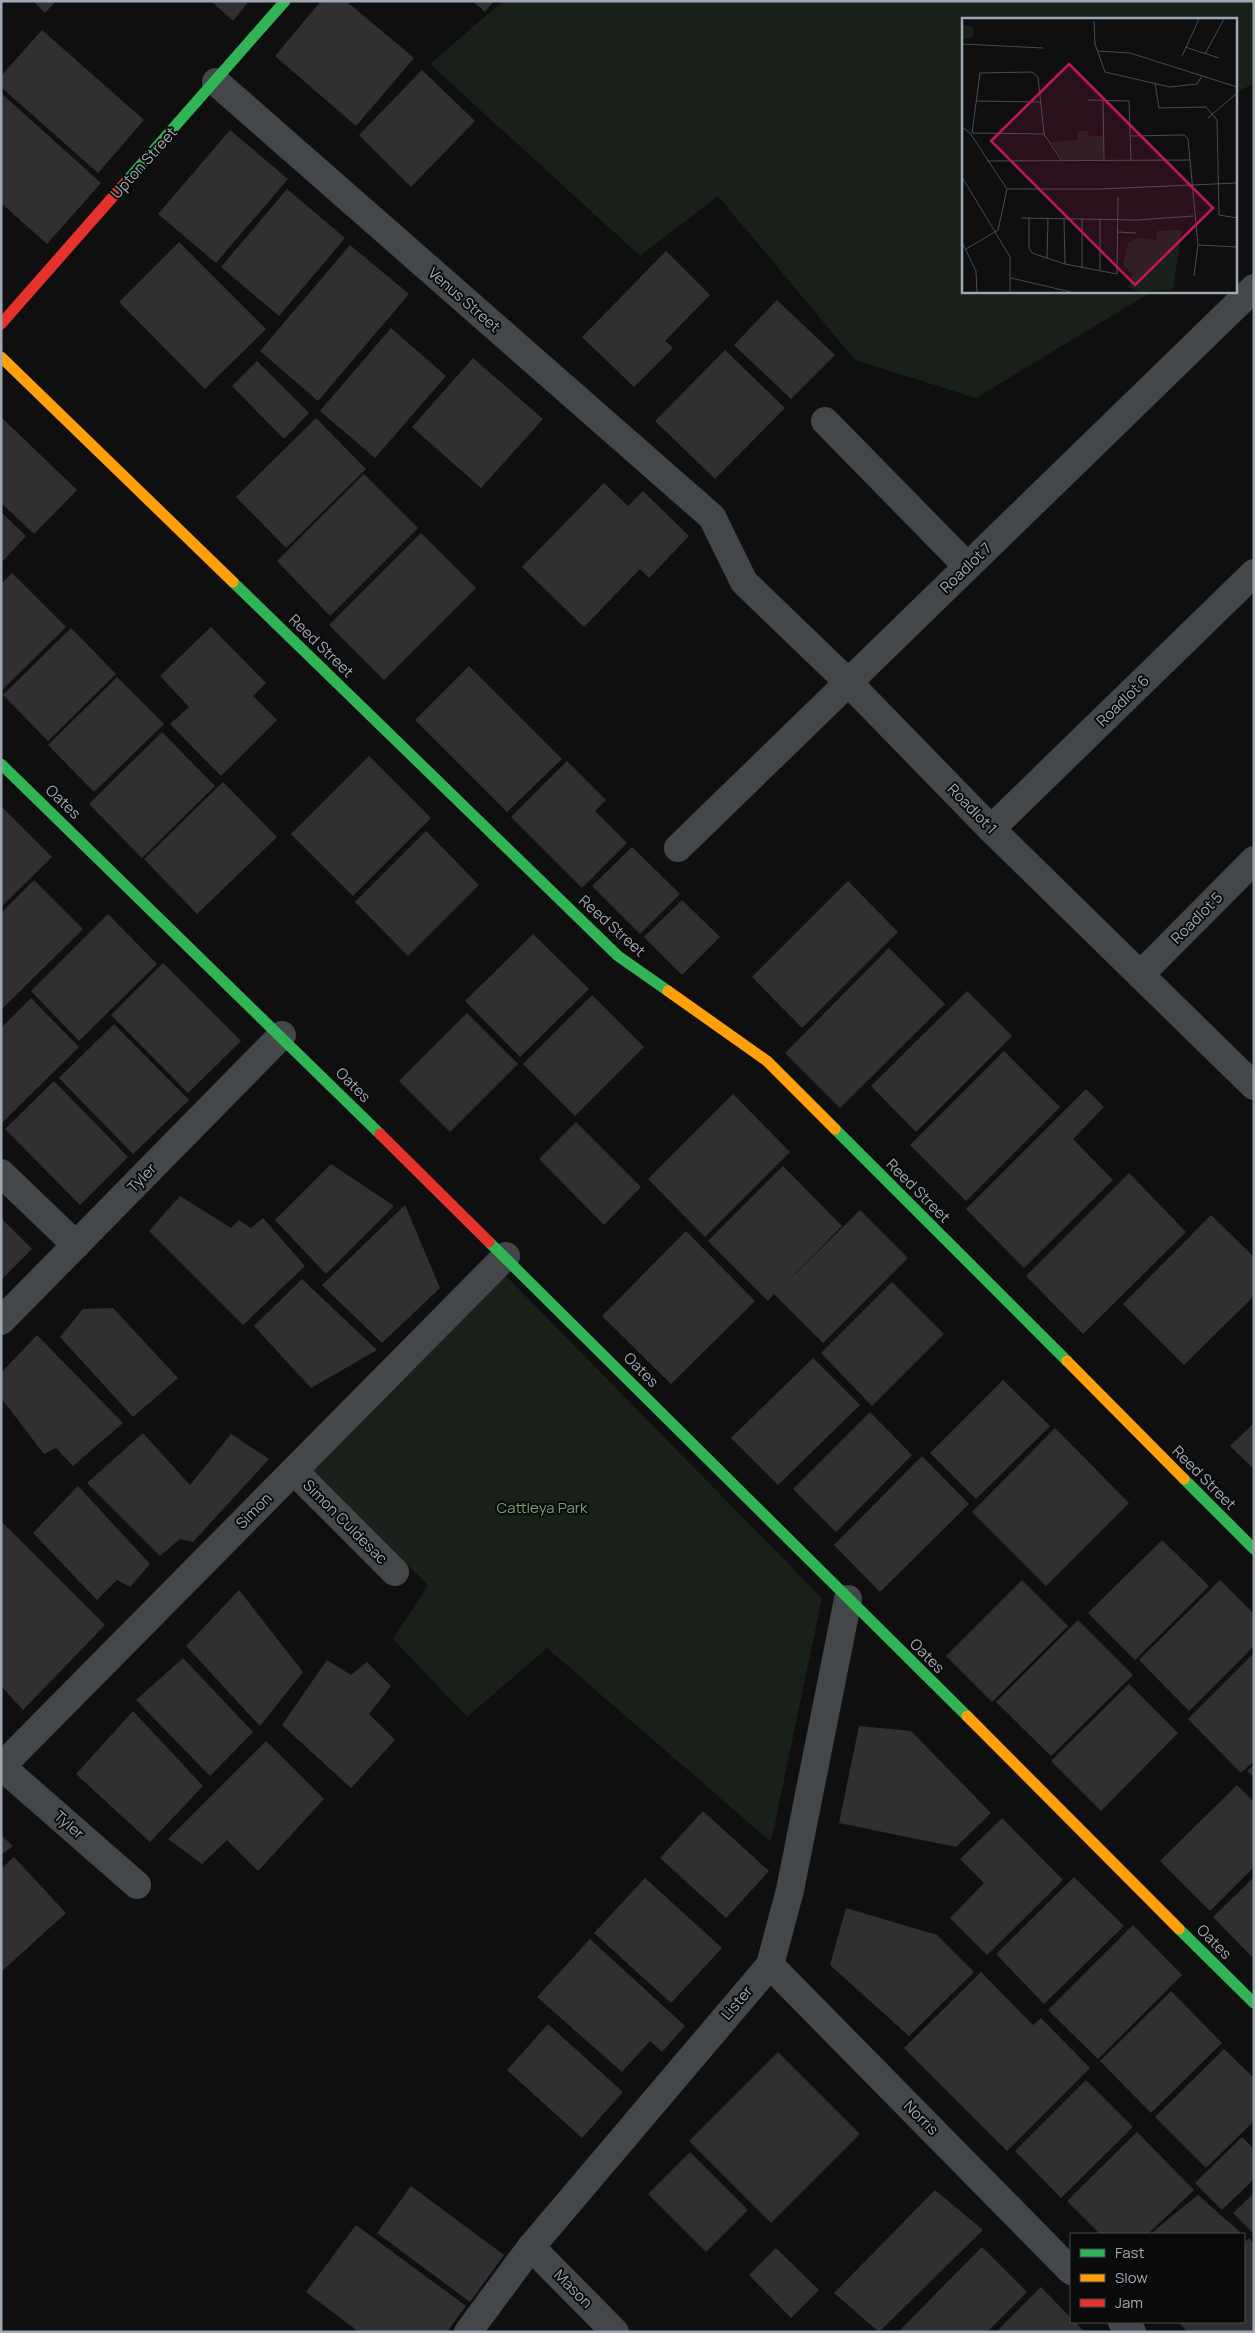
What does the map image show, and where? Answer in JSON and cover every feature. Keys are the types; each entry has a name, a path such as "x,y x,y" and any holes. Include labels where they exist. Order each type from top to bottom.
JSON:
{"street":[{"name":"Upton Street","path":"1,324 286,1"},
{"name":"Venus Street","path":"216,82 712,517"},
{"name":"Roadlot 7","path":"678,848 1254,288"},
{"name":"Reed Street","path":"1,357 618,956 721,1026 767,1061 1254,1549"},
{"path":"826,421 967,566"},
{"name":"Roadlot 1","path":"712,517 744,582 848,682 991,829 1254,1086"},
{"name":"Roadlot 6","path":"991,829 1254,573"},
{"name":"Oates","path":"1,764 282,1035 506,1256 1254,2003"},
{"name":"Roadlot 5","path":"1140,975 1254,860"},
{"name":"Tyler","path":"1,1321 282,1035"},
{"path":"1,1173 76,1245"},
{"name":"Simon","path":"2,1766 506,1256"},
{"name":"Simon Culdesac","path":"294,1471 395,1572"},
{"name":"Lister","path":"468,2332 531,2247 770,1965 790,1890 848,1598"},
{"name":"Tyler","path":"2,1766 137,1885"},
{"name":"Norris","path":"770,1965 1070,2269"},
{"name":"Mason","path":"531,2247 614,2332"},
{"path":"1123,2323 1132,2332"}],"green space":[{"path":"503,1 1254,1 1254,83 1238,92 1238,18 962,18 962,292 1151,292 976,398 855,360 718,196 640,256 430,64"},
{"name":"Cattleya Park","path":"504,1274 822,1598 771,1842 547,1648 467,1717 393,1639 428,1585 311,1469"}],"building":[{"path":"33,1 56,1 45,13"},
{"path":"211,1 249,1 233,21"},
{"path":"321,1 346,1 414,58 356,126 275,56"},
{"path":"472,1 494,1 485,12"},
{"path":"42,30 144,120 98,173 1,87 1,76"},
{"path":"422,70 475,121 411,187 359,135"},
{"path":"1,93 101,183 47,244 1,203"},
{"path":"230,130 288,179 216,263 158,214"},
{"path":"287,189 345,238 279,316 221,267"},
{"path":"179,242 266,329 205,389 119,302"},
{"path":"350,245 409,294 318,401 260,351"},
{"path":"666,251 710,295 665,341 673,348 634,387 582,337"},
{"path":"777,300 835,355 791,399 734,345"},
{"path":"391,328 446,376 375,458 320,411"},
{"path":"725,350 785,408 715,479 655,421"},
{"path":"473,358 543,419 481,488 412,427"},
{"path":"257,361 309,413 284,439 232,386"},
{"path":"1,417 77,490 34,534 1,503"},
{"path":"316,418 366,469 286,548 236,497"},
{"path":"364,474 418,528 330,616 277,561"},
{"path":"604,483 628,506 643,491 689,536 649,578 640,569 584,627 522,567"},
{"path":"1,512 26,536 1,563"},
{"path":"421,533 476,588 384,680 329,625"},
{"path":"12,573 66,627 1,691 1,584"},
{"path":"211,627 266,683 253,696 277,720 221,776 170,724 189,707 160,676"},
{"path":"71,628 116,674 48,741 3,695"},
{"path":"469,666 562,759 507,812 415,720"},
{"path":"117,677 164,724 94,792 48,745"},
{"path":"162,732 215,786 142,858 89,804"},
{"path":"369,756 431,818 353,896 291,834"},
{"path":"567,761 606,800 595,811 627,843 582,888 511,817"},
{"path":"223,782 277,837 197,914 144,859"},
{"path":"1,808 52,857 1,907"},
{"path":"426,831 479,885 408,956 355,902"},
{"path":"632,847 680,894 640,934 592,886"},
{"path":"34,880 83,929 1,1010 1,913"},
{"path":"848,881 898,932 802,1028 752,977"},
{"path":"682,900 720,937 682,975 644,937"},
{"path":"108,914 157,964 79,1041 31,991"},
{"path":"533,934 589,989 520,1057 465,1001"},
{"path":"889,948 945,1004 840,1108 785,1053"},
{"path":"163,963 241,1041 188,1093 111,1015"},
{"path":"967,991 1012,1036 916,1132 871,1086"},
{"path":"592,995 644,1047 575,1116 523,1064"},
{"path":"31,998 79,1047 1,1124 1,1028"},
{"path":"467,1013 518,1064 450,1132 399,1081"},
{"path":"114,1024 189,1100 133,1154 59,1078"},
{"path":"1004,1051 1060,1107 966,1201 910,1145"},
{"path":"54,1081 128,1157 80,1205 5,1129"},
{"path":"1086,1089 1104,1107 1073,1139 1113,1180 1024,1268 966,1209"},
{"path":"733,1094 790,1152 705,1237 648,1179"},
{"path":"576,1122 641,1187 604,1225 539,1159"},
{"path":"331,1164 394,1206 326,1274 275,1220"},
{"path":"783,1166 842,1226 780,1289 860,1210 908,1258 823,1343 774,1294 768,1301 708,1241"},
{"path":"1129,1173 1186,1232 1083,1334 1026,1276"},
{"path":"180,1196 231,1228 239,1220 251,1228 263,1218 305,1266 243,1325 149,1231"},
{"path":"405,1205 440,1288 382,1343 322,1285"},
{"path":"1211,1215 1254,1257 1254,1296 1184,1365 1123,1304"},
{"path":"1,1218 32,1249 1,1280"},
{"path":"686,1231 755,1301 671,1384 602,1316"},
{"path":"302,1279 377,1350 311,1388 254,1326"},
{"path":"892,1282 944,1334 872,1406 821,1353"},
{"path":"113,1308 178,1378 133,1417 60,1337 83,1309"},
{"path":"37,1335 123,1423 73,1466 56,1448 44,1454 1,1398 1,1373"},
{"path":"813,1358 860,1405 778,1485 731,1438"},
{"path":"1003,1380 1050,1426 976,1499 930,1453"},
{"path":"870,1412 912,1455 836,1532 793,1489"},
{"path":"1254,1423 1254,1469 1230,1446"},
{"path":"1055,1428 1129,1503 1046,1586 972,1512"},
{"path":"143,1433 190,1485 231,1434 269,1459 193,1542 180,1539 160,1556 87,1483"},
{"path":"922,1456 969,1504 880,1592 834,1545"},
{"path":"78,1486 150,1564 130,1587 117,1580 97,1600 33,1533"},
{"path":"1,1521 105,1625 23,1710 1,1686"},
{"path":"1162,1540 1209,1586 1135,1660 1088,1613"},
{"path":"1022,1580 1068,1626 992,1702 946,1656"},
{"path":"1220,1580 1254,1614 1254,1646 1189,1711 1139,1660"},
{"path":"239,1590 303,1672 260,1726 186,1646"},
{"path":"1078,1620 1133,1675 1051,1756 996,1702"},
{"path":"1254,1653 1254,1761 1241,1773 1188,1719"},
{"path":"183,1658 253,1732 210,1776 136,1700"},
{"path":"327,1660 351,1675 367,1662 391,1686 369,1714 395,1740 351,1788 282,1725"},
{"path":"1129,1684 1178,1733 1101,1811 1051,1761"},
{"path":"133,1711 203,1786 150,1842 76,1774"},
{"path":"859,1726 911,1731 991,1813 956,1847 839,1823"},
{"path":"266,1741 324,1799 258,1871 227,1840 202,1864 168,1839"},
{"path":"1254,1765 1254,1777 1247,1771"},
{"path":"1237,1785 1254,1802 1254,1867 1210,1911 1160,1861"},
{"path":"703,1811 769,1871 726,1918 660,1858"},
{"path":"1002,1818 1063,1880 987,1955 950,1918 984,1883 960,1859"},
{"path":"1,1835 13,1846 1,1855"},
{"path":"14,1857 66,1913 1,1972 1,1869"},
{"path":"1074,1877 1124,1926 1044,2004 996,1954"},
{"path":"1254,1877 1254,1959 1213,1917"},
{"path":"645,1878 722,1948 671,2003 594,1933"},
{"path":"846,1908 937,1935 974,1972 909,2036 830,1965"},
{"path":"1133,1925 1182,1975 1098,2059 1048,2010"},
{"path":"590,1939 685,2026 662,2052 650,2041 622,2072 537,1997"},
{"path":"981,1972 1033,2025 1041,2018 1090,2068 1007,2151 904,2048"},
{"path":"1171,1991 1222,2043 1151,2113 1100,2061"},
{"path":"548,2024 623,2092 582,2138 507,2070"},
{"path":"1224,2049 1254,2078 1254,2121 1206,2168 1155,2117"},
{"path":"778,2052 860,2134 771,2223 689,2141"},
{"path":"1086,2080 1133,2127 1061,2198 1015,2151"},
{"path":"1137,2132 1194,2190 1149,2233 1099,2233 1067,2201"},
{"path":"1242,2137 1254,2149 1254,2179 1222,2210 1195,2183"},
{"path":"690,2152 748,2210 706,2252 648,2194"},
{"path":"411,2186 504,2255 470,2302 377,2233"},
{"path":"935,2190 983,2230 879,2332 834,2293"},
{"path":"1254,2193 1254,2234 1233,2213"},
{"path":"1198,2195 1240,2232 1239,2233 1151,2233"},
{"path":"356,2225 466,2306 447,2332 359,2332 306,2292"},
{"path":"1249,2238 1254,2244 1254,2332 1188,2332 1179,2323 1245,2323 1245,2242"},
{"path":"982,2247 1027,2292 987,2332 898,2332"},
{"path":"776,2248 819,2290 791,2318 749,2275"},
{"path":"1041,2287 1070,2317 1070,2323 1076,2323 1085,2332 996,2332"}],"traffic: fast":[{"path":"125,183 285,1"},
{"path":"233,582 618,956 668,991"},
{"path":"1,764 380,1134"},
{"path":"835,1129 1067,1361"},
{"path":"489,1242 967,1716"},
{"path":"1184,1479 1254,1549"},
{"path":"1179,1929 1254,2003"}],"traffic: slow":[{"path":"1,357 233,582"},
{"path":"668,991 767,1061 835,1129"},
{"path":"1067,1361 1184,1479"},
{"path":"967,1716 1179,1929"}],"traffic: jam":[{"path":"1,324 125,183"},
{"path":"380,1134 489,1242"}]}
